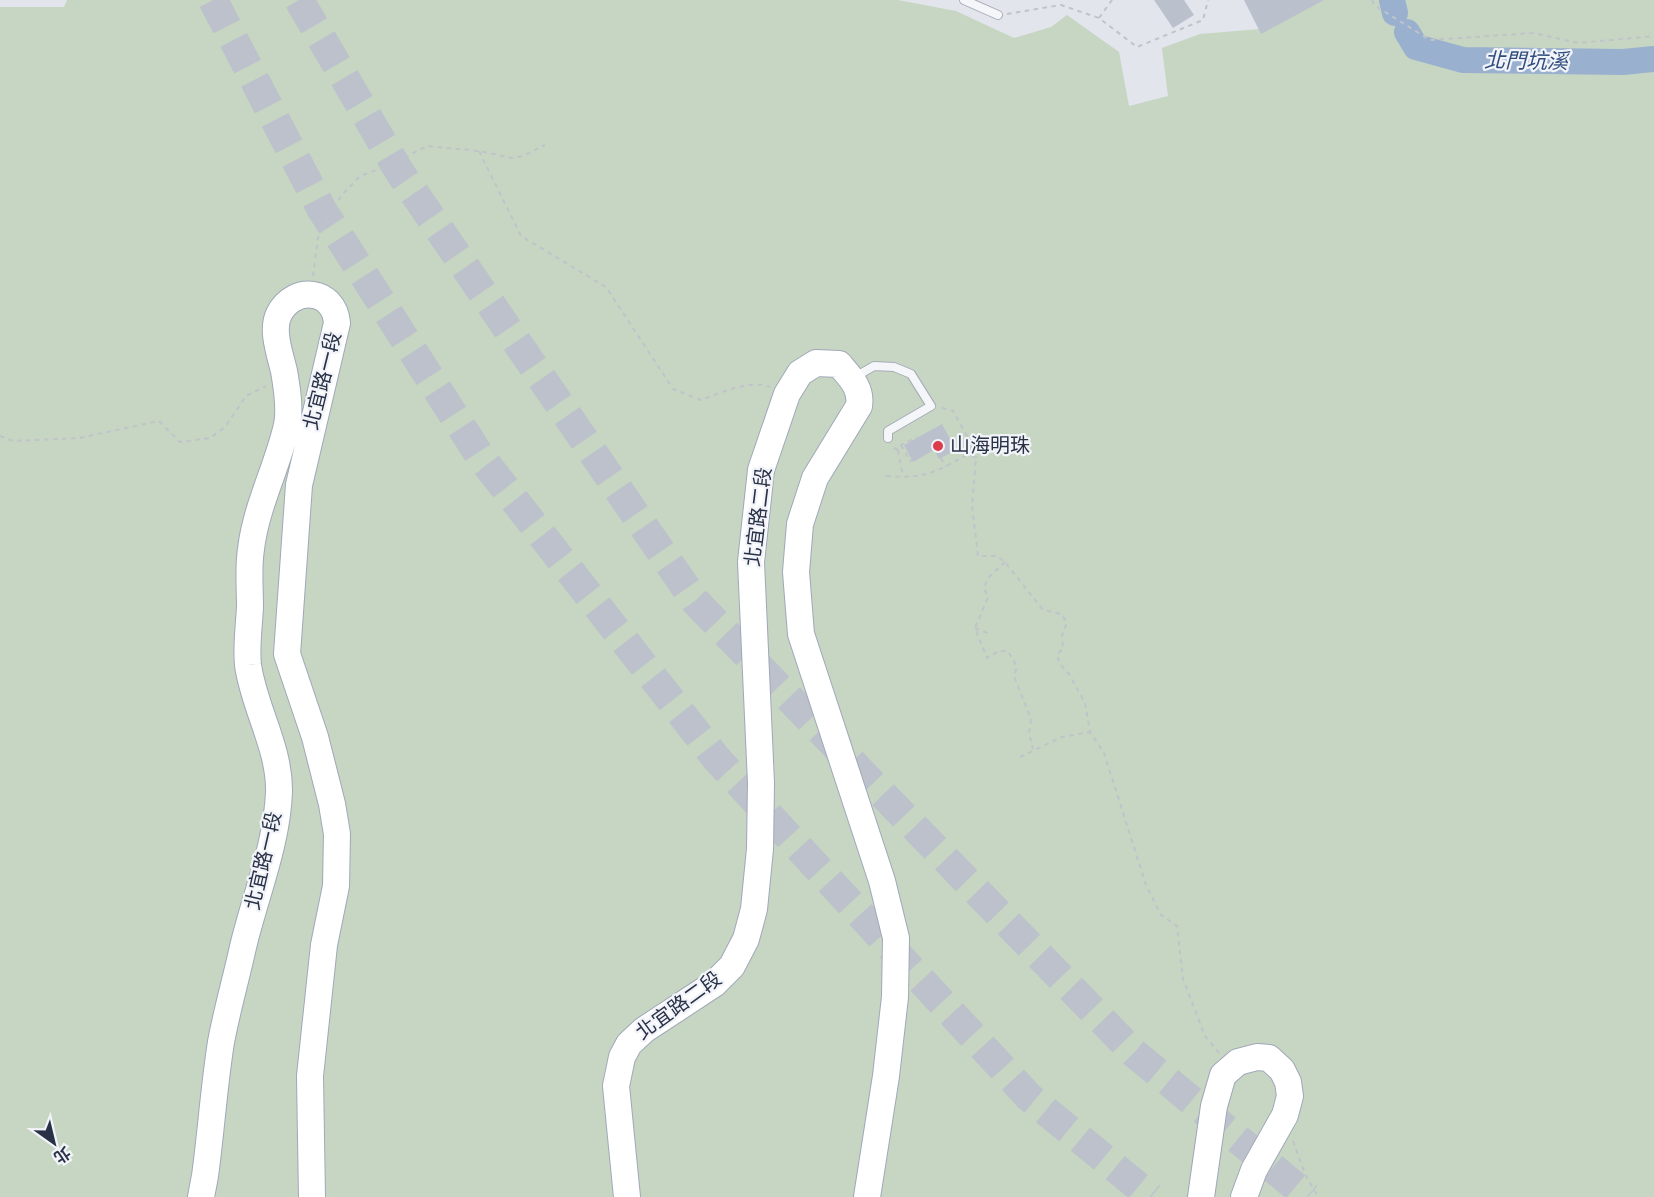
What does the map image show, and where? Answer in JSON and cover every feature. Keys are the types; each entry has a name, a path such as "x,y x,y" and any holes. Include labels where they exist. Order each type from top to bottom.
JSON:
{"main road":[{"name":"北宜路一段","path":"201,1197 222,1041 244,943 270,846 279,790 274,756 248,665 250,550 262,498 287,426 285,376 276,334 278,315 293,301 310,294 322,297 330,303 336,311 337,323 299,485 287,654 315,737 337,834 336,886 324,945 310,1076 312,1197"},
{"name":"北宜路二段","path":"627,1197 616,1086 622,1057 629,1044 644,1030 714,984 732,966 746,939 754,909 760,849 761,783 751,562 761,470 787,394 800,373 816,363 838,364 851,379"},
{"path":"851,379 860,396 859,406 814,478 800,524 796,572 801,634 882,881 896,938 895,997 886,1076 867,1197"},
{"path":"1201,1197 1214,1106 1223,1075 1238,1062 1257,1057 1269,1058 1282,1070 1288,1082 1290,1096 1285,1115 1254,1170 1244,1197"}],"lane":[{"path":"964,0 998,15"},
{"path":"851,379 874,366 894,367 911,374 931,406 888,431 889,442"}],"path":[{"path":"1099,18 1112,0"},
{"path":"998,15 1061,5 1099,18 1137,47 1203,20 1208,0"},
{"path":"1372,0 1374,5 1430,40 1534,33 1578,43 1654,36"},
{"path":"310,294 318,238 341,196 360,176 388,166 427,146 479,151 512,158 523,156 545,145"},
{"path":"479,151 521,236 606,286 673,389 701,400 735,388 764,385 787,394"},
{"path":"0,436 13,441 79,438 159,421 180,442 210,438 225,427 246,396 285,376"},
{"path":"931,406 952,411 971,443 980,448 976,458 972,506 978,556 997,556 1005,562 1043,610 1061,614 1067,622 1062,636 1063,648 1057,655 1060,664 1085,703 1090,732 1104,753 1146,885 1161,915 1178,926 1183,979 1204,1036 1221,1054 1238,1062"},
{"path":"898,450 917,437"},
{"path":"889,442 898,450 903,477"},
{"path":"886,476 922,476 946,467 968,454 971,443"},
{"path":"901,446 910,461 912,460"},
{"path":"968,454 976,458"},
{"path":"941,458 946,467"},
{"path":"1005,562 988,578 984,588 988,597 975,628 987,658 999,651 1008,651 1017,667 1014,676 1031,719 1029,733 1033,749"},
{"path":"975,628 988,633"},
{"path":"1020,756 1062,737 1090,732"},
{"path":"1285,1115 1305,1174 1318,1197"}],"green space":[{"path":"67,0 898,0 956,11 1014,38 1051,27 1067,15 1119,52 1129,106 1168,96 1162,48 1200,34 1273,28 1289,0 1654,0 1654,1197 0,1197 0,7 64,7"}],"building":[{"path":"1154,0 1184,0 1194,15 1173,28"},
{"path":"1244,0 1324,0 1261,34"},
{"name":"山海明珠","path":"942,424 956,450 939,459 934,450 913,462 904,445"}],"waterway":[{"name":"北門坑溪","path":"1392,0 1395,13"},
{"name":"北門坑溪","path":"1407,32 1416,47 1463,60 1623,62 1654,59"}],"tunnel":[{"path":"213,0 322,210 480,456 716,758 1029,1097 1151,1197"},
{"path":"299,0 399,171 695,601 1134,1053 1308,1197"}],"place":[{"name":"山海明珠","path":"938,446"}]}
